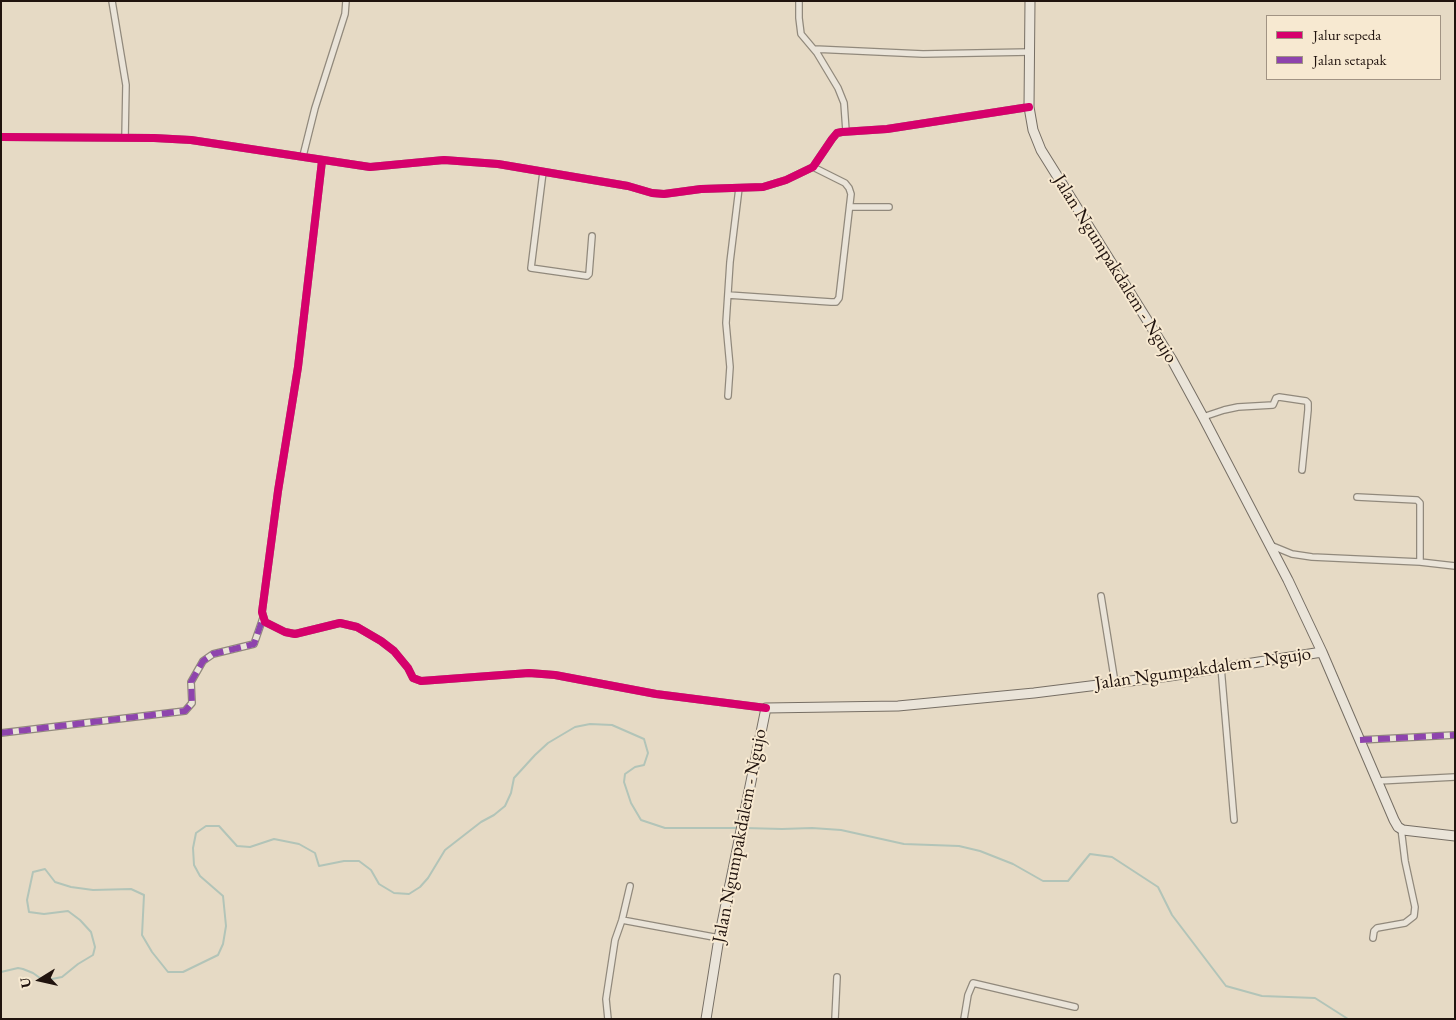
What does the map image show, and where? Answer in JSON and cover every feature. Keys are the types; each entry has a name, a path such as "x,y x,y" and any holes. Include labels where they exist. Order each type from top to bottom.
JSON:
{"street":[{"path":"112,1 126,85 125,138"},
{"path":"303,156 314,108 345,14 346,1"},
{"path":"799,1 801,34 814,48 842,96 846,131"},
{"name":"Jalan Ngumpakdalem - Ngujo","path":"706,1019 719,938 766,708 898,706 1034,694 1322,652 1270,545 1172,360 1041,150 1029,107 1030,1"},
{"path":"814,48 923,54 1030,52"},
{"path":"1,137 191,140 370,167 444,160 498,164 664,194 702,189 762,187 786,180 813,167 832,139 838,133 846,131 887,129 1029,107"},
{"path":"322,160 299,357 278,490 262,612 265,622 277,629 295,634 340,623 356,627 381,641 394,651 408,668 413,678 421,681 528,673 555,675 656,694 766,708"},
{"path":"728,295 836,302 839,298 851,194 845,183 813,167"},
{"path":"543,172 531,268 587,276 589,274 592,236"},
{"path":"728,396 730,367 726,323 738,188"},
{"path":"850,207 889,207"},
{"path":"1203,417 1224,410 1273,405 1279,397 1306,401 1308,404 1302,470"},
{"path":"1357,497 1417,500 1420,502 1420,562"},
{"path":"1270,545 1292,554 1312,558 1420,562 1455,566"},
{"path":"1101,596 1115,683"},
{"path":"1,734 185,710 192,703 191,682 203,660 212,654 254,644 263,618"},
{"path":"1322,652 1394,820 1400,828 1414,899 1414,916 1404,923 1377,928 1372,938"},
{"path":"1221,667 1234,820"},
{"path":"1360,740 1455,735"},
{"path":"1378,781 1455,777"},
{"path":"1400,828 1455,836"},
{"path":"608,1019 606,999 615,940 630,886"},
{"path":"622,920 719,938"},
{"path":"835,1019 837,977"},
{"path":"964,1019 968,995 973,983 1075,1008"}],"waterway":[{"path":"1,972 18,968 33,973 40,978 52,979 62,977 93,955 95,947 91,932 68,911 44,914 29,912 27,900 33,872 45,869 55,882 71,887 93,890 131,889 144,895 142,935 152,952 168,972 183,972 218,955 223,944 226,926 223,896 200,876 194,865 193,848 196,833 206,826 219,826 237,846 250,847 274,839 299,844 315,853 319,866 344,861 359,861 371,870 379,884 394,893 409,894 420,887 428,878 445,850 505,806 511,793 514,778 535,755 548,743 575,727 590,724 612,725 644,739 648,753 644,765 635,767 625,774 624,782 631,803 641,820 665,828 738,828"},
{"path":"745,828 841,830 904,844 959,846 980,851 1013,864 1043,881 1068,881 1090,854 1112,857 1158,887 1172,915 1226,986 1262,996 1315,998 1348,1019"}],"marked path":[{"path":"1,733 185,711 192,703 191,682 203,661 213,654 254,644 263,618"},
{"path":"1360,740 1455,735"}],"cycle path":[{"path":"1,137 191,140 370,167 444,160 498,164 664,194 701,189 763,187 786,180 813,167 837,133 887,129 1029,107"},
{"path":"322,161 298,367 278,491 262,612 265,622 285,632 295,634 340,623 357,627 394,651 408,668 413,678 421,681 529,673 555,675 656,694 766,708"}]}
